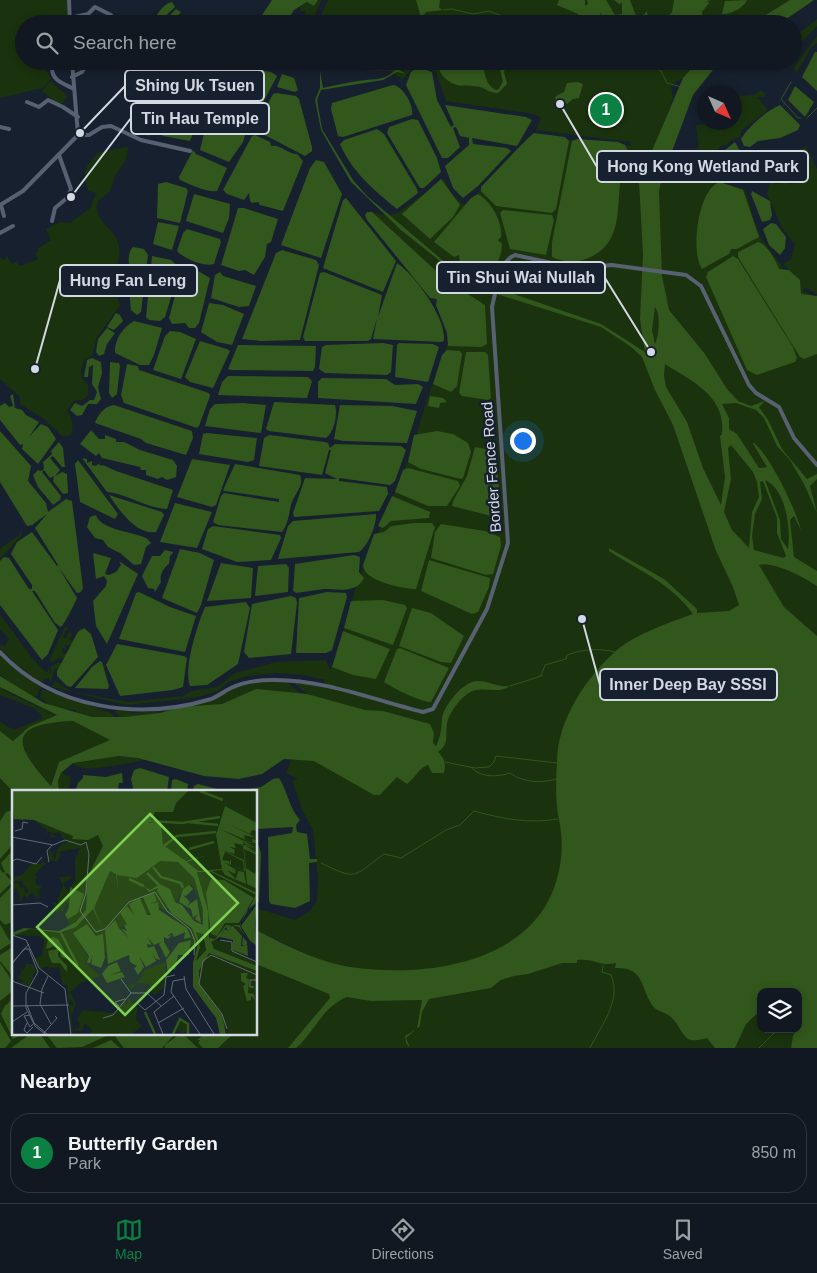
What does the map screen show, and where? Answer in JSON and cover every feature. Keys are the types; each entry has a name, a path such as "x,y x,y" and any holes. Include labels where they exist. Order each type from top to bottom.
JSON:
{"street":[{"path":"84,15 88,14 93,7 94,0"},
{"path":"70,1 70,15"},
{"path":"93,7 111,15"},
{"path":"52,70 53,75 57,80 74,89"},
{"path":"4,216 1,207 23,191 78,135 78,117 72,70"},
{"path":"72,77 83,70"},
{"path":"27,102 39,107 48,100 78,117"},
{"path":"78,135 90,135 102,128 111,126 141,140 190,150"},
{"path":"0,127 9,130"},
{"path":"52,221 56,208 67,198 71,189 59,155"},
{"path":"0,234 13,226"},
{"name":"Border Fence Road","path":"0,652 21,671 42,685 79,701 111,708 151,709 189,703 212,698 233,687 247,683 288,680 324,686 423,712 433,709 487,609 508,543 492,307 501,267 511,256 520,255 575,268 607,265 686,275 693,278 703,289 749,384 756,393 779,407 794,438 817,465"}],"shaded area":[{"path":"0,0 67,0 68,15 15,15 15,70 46,70 51,78 43,88 0,98"},
{"path":"272,0 318,0 314,6 307,2 294,10 291,15 262,15"},
{"path":"322,0 314,15 305,15 305,11 301,11 300,7 307,2"},
{"path":"328,0 790,0 766,15 321,15"},
{"path":"416,0 440,0 439,8 443,10 426,12 424,15 420,14"},
{"path":"559,0 585,0 585,6 588,4 587,0 606,0 615,15 601,15 601,12 600,15 578,15 557,5"},
{"path":"614,0 630,0 636,15 615,15 622,14 622,3 619,4"},
{"path":"674,0 711,0 707,1 709,3 702,12 702,15 669,15 672,12"},
{"path":"747,0 743,6 736,10 722,14 725,1"},
{"path":"790,0 814,0 792,15 766,15"},
{"path":"172,2 175,7 166,15 157,15 164,6"},
{"path":"176,9 181,12 178,15 170,15"},
{"path":"817,19 817,26 802,42 802,31"},
{"path":"817,36 817,43 811,48 802,64 802,56"},
{"path":"815,52 817,52 817,91 802,77"},
{"path":"139,70 180,70 172,87 168,88 154,84 137,73"},
{"path":"183,70 220,70 212,90 206,97 177,90"},
{"path":"231,70 260,70 271,72 277,76 250,127 231,125 212,115"},
{"path":"361,70 410,70 403,80 390,71"},
{"path":"395,70 399,70 406,74 397,72 383,80 321,90 317,100 322,129 353,180 367,196 447,264 467,277 492,289 491,293 460,277 401,230 351,182 321,130 315,100 320,88 320,71 323,88 383,78"},
{"path":"414,70 426,70 432,72 437,100 451,127 454,125 445,105 526,117 532,120 517,146 472,138 473,144 507,148 511,151 478,186 463,198 453,188 445,166 469,145 469,138 460,136 456,127 453,128 460,147 448,158 442,158 406,85 411,72"},
{"path":"432,70 690,70 683,78 671,85 673,99 651,156 667,163 699,165 698,176 744,189 761,237 783,269 796,276 783,264 791,259 795,245 782,228 767,194 770,183 779,174 775,184 789,182 791,185 796,181 785,154 806,147 817,169 817,294 804,287 803,291 817,297 817,1048 0,1048 0,778 12,791 12,1036 258,1036 258,964 300,983 313,957 258,931 258,909 295,920 310,911 317,901 318,879 313,830 303,812 292,780 298,779 286,773 294,753 310,696 292,682 303,681 322,688 325,680 302,675 277,673 247,676 228,682 218,691 194,698 126,705 52,687 55,681 70,691 128,702 183,696 191,691 217,687 235,673 276,662 326,660 330,670 337,655 357,583 410,456 427,399 450,338 434,295 368,213 371,211 382,215 396,214 444,179 451,193 466,207 491,178 565,140 590,140 631,146 631,142 536,130 541,118 534,114 446,101 436,72"},
{"path":"439,70 484,70 489,85 496,90 499,89 503,81 500,70 505,70 507,84 498,93 490,92 480,87 454,84 444,77"},
{"path":"690,70 713,70 701,85 697,85 697,90 693,95 662,178 659,191 662,276 669,310 705,354 727,389 738,401 751,406 765,401 759,407 768,420 782,449 807,479 817,474 817,479 810,486 817,513 804,484 790,460 777,446 764,418 756,410 736,403 722,404 729,418 729,429 737,434 759,468 767,467 752,442 759,447 788,496 801,530 794,516 790,520 794,557 817,571 817,586 780,567 765,564 759,565 784,607 817,636 817,1048 791,1048 794,1033 802,1033 802,988 757,988 757,1014 746,1024 735,1048 715,1048 707,1038 698,1040 688,1039 671,1017 652,1005 636,974 624,969 615,968 616,963 605,964 589,960 577,960 577,963 562,963 501,980 491,988 429,999 422,1012 420,1026 417,1028 422,1000 371,1001 347,997 338,1001 325,1013 303,1042 296,1048 288,1048 330,998 329,994 258,965 258,931 302,952 338,965 380,970 441,967 472,959 499,948 524,931 543,910 556,882 562,850 556,798 558,746 562,730 576,700 595,672 618,649 665,624 693,614 684,603 654,578 609,551 609,548 664,579 697,609 697,613 729,611 739,605 733,587 716,551 673,425 655,390 642,357 630,346 601,327 497,294 499,289 601,324 645,352 640,319 643,254 639,181 683,78","holes":["655,307 659,325 655,344 652,330","665,364 696,384 713,400 719,410 722,421 722,434 720,436 725,477 721,505 703,468 687,422 666,387","731,445 753,472 757,482 759,497 752,512 749,548 732,530 724,512 731,479 728,448","765,480 778,492 782,501 788,521 788,549 781,539 780,520","763,481 777,518 777,533 786,556 784,558 754,550 752,536 755,514 762,499 760,482"]},
{"path":"282,74 294,78 298,90 295,92 277,87"},
{"path":"50,81 68,96 60,106 42,91"},
{"path":"578,82 583,84 579,98 573,99 562,108 554,103 556,96 564,92 567,83"},
{"path":"393,85 404,92 411,106 412,115 343,137 338,136 331,109 332,103"},
{"path":"795,86 814,102 805,117 788,100"},
{"path":"147,87 165,93 152,135 138,133 131,128 136,106"},
{"path":"761,90 766,94 764,97 757,97 768,110 741,131 740,137 731,140 727,145 721,145 716,153 700,156 695,151 699,146 696,125 697,130 742,130 742,96 754,95"},
{"path":"171,94 204,101 205,104 190,141 163,136 158,131"},
{"path":"273,94 296,96 299,99 312,147 312,151 305,156 257,131 256,127"},
{"path":"780,105 800,125 798,130 780,138 758,141 750,147 744,146 741,139 748,129 764,115"},
{"path":"412,119 418,120 437,158 441,172 424,188 420,188 387,133 389,127"},
{"path":"212,122 246,132 243,142 229,162 200,150 206,125"},
{"path":"377,129 384,134 418,193 397,209 357,172 340,144 344,140"},
{"path":"534,133 565,137 569,141 556,209 552,213 496,206 481,191 481,187"},
{"path":"255,135 270,142 271,146 278,146 297,154 303,161 283,211 260,205 258,202 252,203 249,193 244,200 227,194 223,190 252,136"},
{"path":"577,139 618,142 625,145 627,149 621,175 615,228 611,237 606,246 597,253 586,259 569,261 552,257 552,242 572,141"},
{"path":"735,142 741,153 725,166 722,172 716,173 711,161"},
{"path":"128,147 126,159 116,174 110,190 97,203 100,218 114,234 119,245 120,251 114,284 120,306 97,337 92,356 85,359 81,373 83,379 88,384 88,395 83,400 73,401 67,411 72,420 72,429 71,435 63,437 44,419 20,404 20,397 0,379 0,258 4,260 7,256 12,264 16,262 20,266 38,259 35,253 38,251 37,249 51,240 46,229 60,222 70,223 90,208 96,193 88,191 85,174 98,152"},
{"path":"193,150 196,154 227,168 217,191 193,186 180,180 179,177"},
{"path":"756,151 757,157 750,163 742,158"},
{"path":"316,160 324,162 342,194 321,258 281,245 310,168"},
{"path":"441,179 460,205 453,217 430,239 402,214"},
{"path":"166,182 186,188 188,191 180,223 157,218 158,184"},
{"path":"720,182 743,190 759,237 737,249 731,249 729,254 702,269 698,261 697,249 698,221 706,196 712,187"},
{"path":"752,191 770,201 772,215 770,220 762,222 751,194"},
{"path":"194,194 230,204 229,218 223,233 186,221"},
{"path":"478,194 492,207 498,218 501,237 498,240 502,244 497,263 493,269 484,274 476,272 460,262 459,255 454,257 434,242 471,198"},
{"path":"346,198 396,261 383,292 323,268 343,200"},
{"path":"238,208 244,208 278,219 271,242 267,244 265,257 254,275 245,270 239,271 221,265"},
{"path":"503,210 552,215 554,220 546,255 510,249 500,213"},
{"path":"367,212 372,212 435,270 451,280 452,284 485,305 487,344 481,347 448,346 447,333 436,305 437,299 430,298 367,220 365,215"},
{"path":"158,222 179,226 172,250 153,244"},
{"path":"771,223 776,224 786,237 785,248 780,255 769,245 763,229"},
{"path":"187,229 220,239 221,242 214,264 194,262 177,251 183,233"},
{"path":"758,242 768,249 779,269 789,270 800,280 801,294 817,296 817,354 804,359 800,357 738,257 738,252"},
{"path":"133,247 144,249 148,255 141,312 137,315 131,310 129,290 132,288 133,281 129,254"},
{"path":"282,250 316,260 319,265 300,340 261,341 242,339 276,253"},
{"path":"152,256 171,260 180,268 165,317 160,321 149,320 146,317"},
{"path":"733,256 738,259 793,347 797,358 795,362 757,375 747,370 706,277 708,272"},
{"path":"397,263 412,277 435,309 443,331 444,340 442,342 373,339 377,318 371,339 368,341 305,341 303,337 320,273 324,272 382,295 378,317"},
{"path":"187,270 198,271 210,278 199,323 195,328 189,328 185,323 172,324 169,318 175,296"},
{"path":"220,272 223,276 256,286 249,306 239,307 211,298 215,275"},
{"path":"209,303 223,305 244,314 232,345 217,342 201,332"},
{"path":"116,313 120,315 123,321 114,330 107,327"},
{"path":"134,321 162,328 149,365 140,365 115,353 116,343 120,334"},
{"path":"107,328 115,333 107,344 104,354 99,356 96,352 98,339"},
{"path":"170,331 180,332 196,339 181,379 153,370 165,336"},
{"path":"200,341 230,351 213,388 190,382 185,377"},
{"path":"383,343 393,345 391,372 387,375 325,373 319,369 322,347 326,345"},
{"path":"399,343 433,344 439,347 428,382 395,377 397,345"},
{"path":"238,345 316,346 315,367 313,371 228,369"},
{"path":"447,350 460,351 462,354 457,386 451,392 433,384 442,355"},
{"path":"466,352 485,352 488,355 491,398 488,400 462,396 459,393"},
{"path":"92,358 101,362 102,373 98,387 101,399 97,404 88,404 82,415 77,416 70,410 75,403 82,406 90,400 94,400 97,392 92,384 93,365 89,367 88,377 84,377 87,360"},
{"path":"110,362 119,363 120,366 117,394 112,398 109,393"},
{"path":"127,364 138,366 139,370 209,393 210,396 199,426 197,428 124,403 121,395"},
{"path":"228,376 308,377 312,381 307,398 218,395 222,382"},
{"path":"322,378 386,379 395,385 418,384 423,387 416,404 318,398 318,382"},
{"path":"13,394 15,408 22,410 26,415 39,422 29,437 41,424 48,427 56,439 38,464 22,449 23,444 20,445 0,420 0,406 5,403 9,407 13,406 10,396"},
{"path":"430,396 443,398 447,402 440,403 439,408 428,406"},
{"path":"274,402 335,405 336,418 329,436 326,438 269,431 266,429"},
{"path":"243,403 266,405 261,433 205,426 210,409 215,404"},
{"path":"114,405 192,431 193,438 186,455 146,443 141,439 95,423 102,411"},
{"path":"340,405 392,406 417,411 407,443 343,441 334,439"},
{"path":"91,430 99,439 105,439 105,435 116,439 116,442 124,442 140,450 173,460 177,466 176,477 167,480 162,477 158,479 146,475 146,470 141,470 140,467 102,458 99,453 96,456 80,444"},
{"path":"0,431 31,466 28,481 46,503 48,512 66,499 72,501 83,588 81,592 77,593 59,568 77,598 61,627 55,623 35,591 32,591 58,630 48,654 42,660 0,605 0,561 4,557 9,558 29,589 32,589 32,585 11,554 17,542 32,532 58,565 35,528 47,514 32,525 27,526 0,482"},
{"path":"437,431 453,434 468,443 471,452 463,478 421,469 408,462 414,435"},
{"path":"203,434 257,438 254,460 248,462 199,454"},
{"path":"269,435 325,442 328,443 330,448 335,444 401,446 406,450 395,481 390,485 339,478 339,481 387,487 388,494 379,511 294,517 293,513 305,478 337,479 325,473 331,450 329,450 322,475 259,466 264,438"},
{"path":"59,442 63,448 65,467 62,467 53,456 50,458 60,470 55,476 62,472 67,474 68,493 63,494 53,481 54,476 50,478 44,470 42,472 61,496 60,500 53,505 38,487 33,475 38,470 44,469 43,462 52,454 51,451"},
{"path":"475,447 496,451 501,515 499,518 452,506 467,476"},
{"path":"82,458 87,459 87,463 92,461 92,465 103,465 173,490 167,509 153,507 115,493 107,492"},
{"path":"192,459 230,465 216,505 212,507 177,497"},
{"path":"78,460 118,514 115,519 80,502 75,464"},
{"path":"235,464 300,475 300,487 292,501 287,522 282,532 218,525 213,522 221,496 224,493 279,502 279,499 223,490"},
{"path":"408,468 458,481 460,486 447,506 428,506 395,492 403,470"},
{"path":"109,495 162,512 164,515 156,532 142,530 136,526 124,515"},
{"path":"392,496 430,512 429,518 391,521 383,528 378,526"},
{"path":"175,503 212,512 197,548 160,542"},
{"path":"376,514 371,534 366,545 359,552 278,559 288,526 293,521"},
{"path":"96,515 104,524 148,539 151,543 146,547 141,564 134,565 120,553 108,547 103,540 95,538 87,527 90,517"},
{"path":"432,523 435,527 416,589 394,586 370,576 365,571 363,565 374,534 384,532 391,526"},
{"path":"441,524 485,531 500,537 501,546 493,574 486,575 431,558 435,532"},
{"path":"213,526 280,535 281,538 271,560 237,562 202,549 208,529"},
{"path":"22,528 21,536 0,559 0,549 20,534"},
{"path":"180,549 200,553 214,560 197,613 162,598"},
{"path":"165,550 173,552 170,556 169,564 162,572 161,582 155,592 154,589 148,588 142,576 152,556 160,556"},
{"path":"93,553 111,558 105,574 109,575 116,572 121,565 119,561 138,574 107,644 96,626 93,601 106,586 107,581 104,576 96,579"},
{"path":"354,555 360,557 359,572 364,578 361,583 352,589 324,589 296,593 293,591 295,564"},
{"path":"429,560 490,578 489,587 478,612 472,614 421,591"},
{"path":"221,563 253,568 251,598 207,601"},
{"path":"286,564 289,568 288,592 255,596 258,566"},
{"path":"139,592 170,607 196,616 185,652 119,639 136,593"},
{"path":"327,592 346,593 347,597 332,650 326,653 296,653 299,598"},
{"path":"291,596 296,598 297,603 291,654 249,658 244,652 252,604"},
{"path":"383,600 405,605 407,608 393,645 344,628 351,601"},
{"path":"246,602 250,608 238,664 207,685 190,686 188,669 190,658 195,635 205,607"},
{"path":"412,608 431,613 464,636 451,663 441,662 399,646"},
{"path":"0,614 32,658 46,672 48,672 48,666 51,675 51,666 59,662 62,664 60,668 55,669 51,682 48,678 45,678 43,682 39,681 18,666 0,648 0,645 5,646 9,639 0,629"},
{"path":"65,627 68,628 63,637 67,638 68,633 71,632 72,636 69,639 72,641 80,628 82,630 72,646 66,645 65,650 62,647 62,652 67,654 65,658 60,658 51,663 50,658"},
{"path":"84,628 91,634 98,657 71,687 67,686 57,676 57,671 78,632"},
{"path":"343,631 390,649 376,679 353,675 332,667"},
{"path":"117,644 184,656 187,658 183,687 173,690 120,696 106,665"},
{"path":"400,648 449,668 431,702 414,697 384,682 397,649"},
{"path":"0,654 14,668 41,687 37,696 32,697 0,675"},
{"path":"100,661 102,662 109,686 108,689 75,688 92,667"},
{"path":"0,676 44,703 92,717 124,717 160,713 181,707 222,704 256,689 307,694 365,710 383,711 430,724 434,733 433,743 436,746 440,736 445,709 460,690 471,682 476,681 510,686 499,690 477,690 471,692 456,705 447,722 445,745 438,752 444,761 444,773 432,773 428,765 422,768 407,784 397,777 380,795 374,795 314,761 284,759 262,774 239,779 204,776 138,758 119,756 73,763 61,773 58,781 59,790 12,791 0,778 0,731 13,741 29,727 57,715 0,687","holes":["73,721 110,740 59,762 51,786 29,759 24,748 23,739 27,732 36,727 52,723"]},
{"path":"276,679 287,682 300,693 125,722 114,711 126,708 132,713 155,711 161,713 177,705 208,701 235,687"},
{"path":"0,687 58,716 21,733 13,741 0,731 0,722 14,730 43,718 36,709 0,695"},
{"path":"42,689 111,713 122,725 83,718 75,710 56,710 40,697"},
{"path":"73,721 112,740 54,774 51,786 29,759 24,748 23,739 27,732 36,727 51,723"},
{"path":"116,751 149,759 93,768 78,766 69,760"},
{"path":"140,768 169,777 167,790 134,790 131,779 134,770"},
{"path":"61,773 71,777 68,790 59,790 58,781"},
{"path":"122,773 123,783 119,783 118,788 121,790 76,790 83,775 106,777"},
{"path":"279,778 293,810 300,820 296,825 297,832 307,834 310,859 317,859 317,862 309,863 310,901 295,908 271,904 269,901 268,837 292,833 293,827 258,829 258,790 242,790 261,787 273,779"},
{"path":"176,779 188,784 187,790 171,790 172,780"},
{"path":"198,784 217,789 193,790 194,786"},
{"path":"12,810 12,845 0,859 0,821 6,812"},
{"path":"258,843 261,854 258,902"},
{"path":"12,851 12,877 7,873 5,874 12,882 0,894 0,869 3,873 5,872 1,863"},
{"path":"12,886 12,922 5,925 0,920 0,898"},
{"path":"0,924 11,943 0,950"},
{"path":"12,947 12,976 0,961 0,955"},
{"path":"0,963 9,976 12,992 0,1001"},
{"path":"12,999 12,1036 19,1036 13,1039 1,1014 4,1007"},
{"path":"0,1022 11,1041 5,1048 0,1048"},
{"path":"415,1030 406,1038 410,1048 406,1043 405,1036"},
{"path":"27,1036 41,1036 50,1048 11,1048"},
{"path":"48,1036 107,1036 82,1047 57,1048"},
{"path":"116,1036 173,1036 162,1048 124,1048"},
{"path":"177,1036 185,1036 198,1048 165,1048 165,1045"},
{"path":"202,1036 231,1036 218,1048 203,1048 198,1043 200,1040 197,1040"},
{"path":"111,1040 120,1048 93,1048"}],"waterway":[{"path":"443,10 452,9 473,14 489,11 500,15"},
{"path":"659,70 667,83 681,87"},
{"path":"791,82 781,99 798,118 801,118"},
{"path":"807,118 817,108"},
{"path":"510,686 541,676 545,665 566,659 567,655 573,653 585,650 615,652"},
{"path":"445,762 475,768 489,767 494,762 496,756 557,763"},
{"path":"471,767 475,771 489,776 510,773 521,779 533,781 557,779"},
{"path":"321,863 349,874 360,872 384,854 401,858 446,830 460,825 474,811 516,820 558,819"},
{"path":"590,1048 609,1013 614,994 611,975 602,972 603,966"},
{"path":"759,1048 774,1033"}],"place":[{"name":"Hong Kong Wetland Park","path":"560,104"},
{"name":"Butterfly Garden","path":"606,110"},
{"name":"Shing Uk Tsuen","path":"80,133"},
{"name":"Tin Hau Temple","path":"71,197"},
{"name":"Tin Shui Wai Nullah","path":"651,352"},
{"name":"Hung Fan Leng","path":"35,369"},
{"name":"Inner Deep Bay SSSI","path":"582,619"}]}
